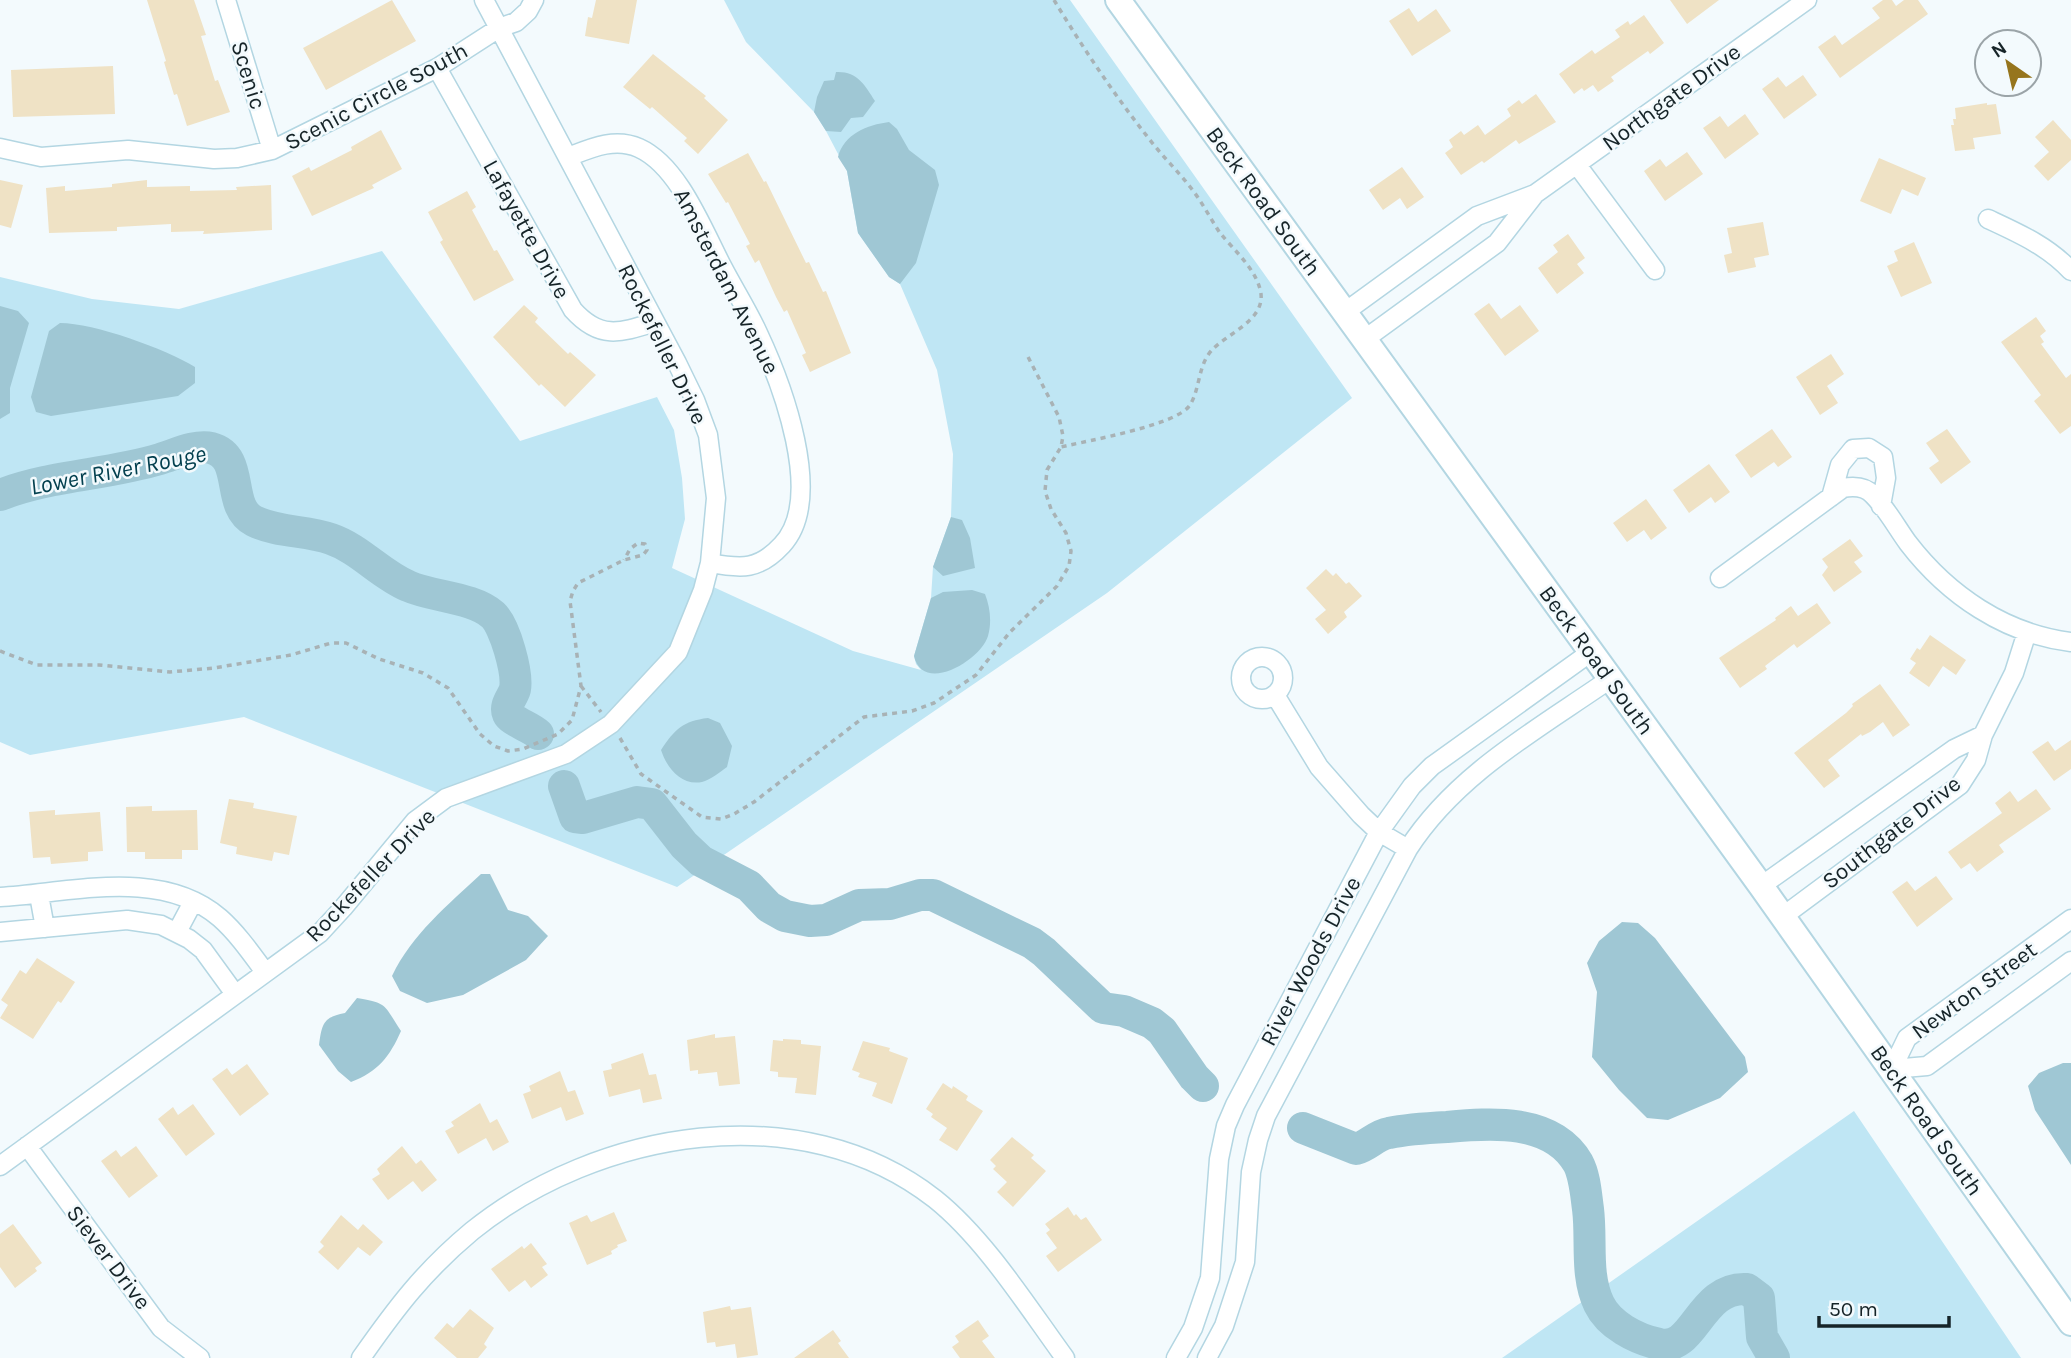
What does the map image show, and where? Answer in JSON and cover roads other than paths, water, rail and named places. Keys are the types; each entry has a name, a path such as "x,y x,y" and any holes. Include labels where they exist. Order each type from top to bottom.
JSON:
{"main road":[{"name":"Beck Road South","path":"1118,0 1761,886 2071,1323"}],"street":[{"name":"Scenic","path":"226,0 272,150"},
{"name":"Rockefeller Drive","path":"0,1166 320,933 415,821 446,798 566,754 611,724 678,652 703,590 710,563 716,498 708,435 695,400 655,322 484,0"},
{"name":"Scenic Circle South","path":"0,148 41,156 128,150 214,159 237,158 272,150 437,68 499,28 516,22 528,11 534,0"},
{"name":"Northgate Drive","path":"1345,312 1476,216 1535,194 1807,0"},
{"name":"Lafayette Drive","path":"437,68 573,310 594,328 612,332 655,322"},
{"name":"Amsterdam Avenue","path":"568,157 595,146 614,143 639,148 657,159 671,174 758,332 779,384 790,420 800,479 799,509 795,521 787,540 764,560 744,568 710,563"},
{"path":"1577,165 1655,270"},
{"name":"Northgate Drive","path":"1365,339 1497,243 1535,194"},
{"path":"1988,219 2030,239 2071,271"},
{"path":"1831,497 1840,465 1853,449 1868,448 1883,457 1886,478 1881,506"},
{"path":"1720,578 1843,488 1860,487 1873,494 1924,562 1958,594 1991,616 2027,632 2071,642"},
{"name":"Southgate Drive","path":"1782,917 1960,785 1976,760 1983,735 2014,673 2027,632"},
{"name":"River Woods Drive","path":"1176,1358 1194,1328 1210,1278 1219,1159 1234,1105 1379,832 1412,786 1432,766 1591,652"},
{"name":"River Woods Drive","path":"1207,1358 1224,1326 1245,1262 1251,1172 1266,1116 1408,849 1433,815 1464,783 1610,679"},
{"path":"1275,695 1319,767 1379,832 1408,849"},
{"name":"Southgate Drive","path":"1761,886 1954,749 1983,735"},
{"path":"0,897 131,886 163,890 209,909 221,919 265,972"},
{"path":"39,895 45,928"},
{"path":"177,932 193,902"},
{"name":"Newton Street","path":"1892,1069 1907,1038 2071,919"},
{"path":"0,932 127,920 144,921 177,932 203,950 235,994"},
{"name":"Newton Street","path":"1892,1069 1927,1066 2071,961"},
{"path":"361,1358 403,1298 442,1257 498,1212 552,1179 646,1148 721,1136 751,1135 806,1140 852,1153 897,1174 926,1193 965,1226 1065,1358"},
{"name":"Siever Drive","path":"27,1146 162,1328 200,1358"}],"waterway":[{"name":"Lower River Rouge","path":"0,495 39,483 140,464 192,449 211,448 222,453 228,461 240,505 245,514 254,521 273,528 331,539 408,586 475,604 493,615 506,639 515,672 515,689 508,704 508,714 538,734"},
{"name":"Lower River Rouge","path":"564,786 575,817 583,818 637,802 652,804 684,845 701,861 749,886 769,907 785,916 810,921 826,920 859,905 890,904 920,895 933,895 1032,943 1103,1008 1124,1011 1152,1023 1162,1031 1203,1086"},
{"name":"Lower River Rouge","path":"1303,1128 1356,1149 1389,1133 1464,1126 1519,1127 1553,1138 1567,1148 1582,1174 1588,1209 1592,1281 1599,1304 1616,1325 1641,1339 1671,1344 1681,1339 1718,1298 1731,1291 1747,1289 1759,1298 1762,1337 1774,1358"}]}
